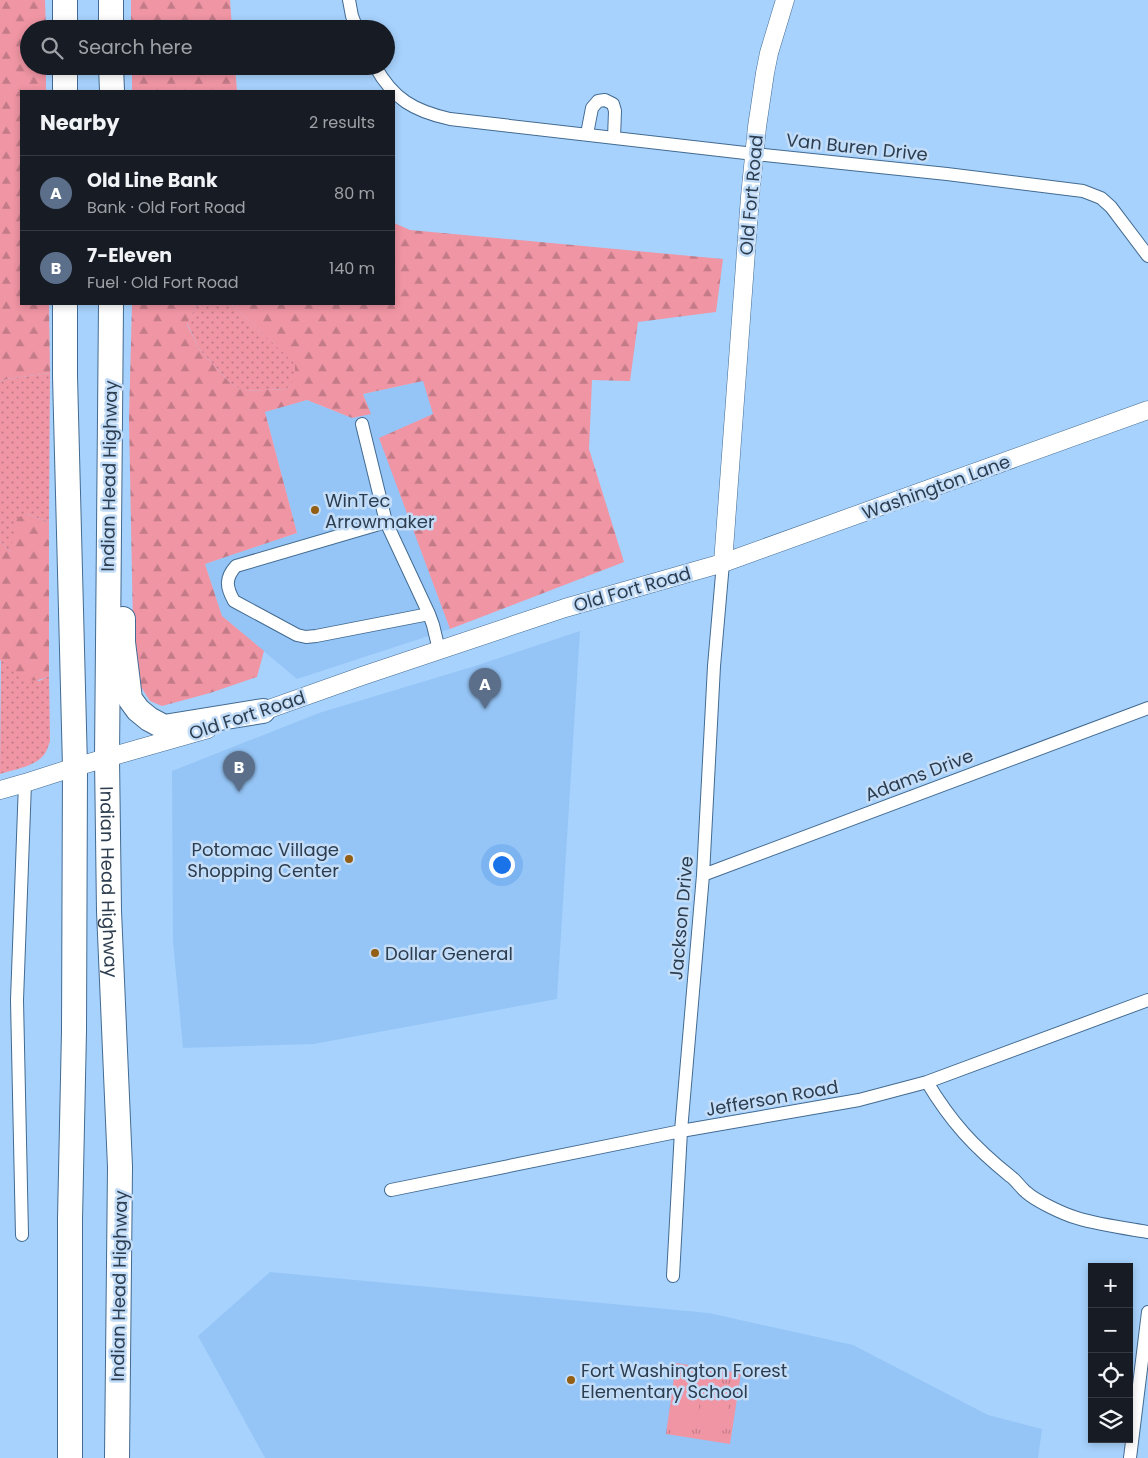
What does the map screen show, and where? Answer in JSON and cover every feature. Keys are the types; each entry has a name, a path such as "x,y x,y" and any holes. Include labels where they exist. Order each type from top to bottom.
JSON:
{"highway":[{"path":"65,0 65,20"},
{"path":"111,0 111,20"},
{"path":"65,75 65,90"},
{"path":"112,75 112,90"},
{"name":"Indian Head Highway","path":"65,305 65,376 75,767 74,1031 70,1219 70,1458"},
{"name":"Indian Head Highway","path":"111,305 107,758 109,911 120,1167 117,1458"},
{"path":"110,436 122,550 123,642 130,699 149,720 164,727 263,711"}],"main road":[{"name":"Old Fort Road","path":"0,790 263,711 565,608 723,563 754,154 769,53 785,0"},
{"name":"Washington Lane","path":"723,563 1148,410"}],"street":[{"path":"348,0 354,20"},
{"name":"Van Buren Drive","path":"381,75 393,90"},
{"name":"Van Buren Drive","path":"395,92 410,106 429,114 450,119 947,174 1083,191 1101,198 1112,207 1148,256"},
{"path":"587,134 592,108 598,101 605,100 613,104 615,110 614,138"},
{"path":"362,424 386,522 429,614 439,650"},
{"path":"386,522 236,566 230,572 227,579 230,594 234,600 297,635 306,636 335,633 429,614"},
{"name":"Jackson Drive","path":"673,1276 681,1131 703,875 714,666 723,563"},
{"name":"Adams Drive","path":"703,875 1148,708"},
{"path":"22,1235 17,1000 25,783"},
{"name":"Jefferson Road","path":"391,1190 681,1131 859,1100 927,1082 1148,1000"},
{"path":"927,1082 942,1107 968,1138 981,1152 1012,1177 1026,1193 1076,1218 1148,1232"},
{"path":"1130,1458 1148,1312"}],"shaded area":[{"path":"423,381 434,414 380,438 450,629 297,679 222,616 205,564 297,533 265,412 307,400 352,418 370,414 363,394"},
{"name":"Potomac Village Shopping Center","path":"580,631 557,999 314,1044 183,1048 173,941 172,771 319,713 475,666"},
{"name":"Fort Washington Forest Elementary School","path":"270,1272 709,1313 853,1345 988,1415 1042,1429 1038,1458 265,1458 198,1336"}],"green space":[{"path":"0,0 45,0 46,20 20,20 20,75 46,75 46,90 20,90 20,305 49,305 50,373 7,379 0,382"},
{"path":"131,0 230,0 231,20 131,20"},
{"path":"132,75 236,75 237,90 132,90"},
{"path":"395,223 410,230 723,259 716,312 638,322 630,381 592,380 589,449 624,562 450,629 379,438 433,414 423,381 363,394 371,414 352,418 307,400 265,412 297,533 205,564 222,616 264,651 257,677 210,693 162,706 150,701 141,687 133,629 129,418 132,305 198,305 187,324 199,349 231,384 245,391 287,389 295,378 295,364 232,305 395,305"},
{"path":"232,305 296,364 296,378 287,389 244,391 231,384 199,349 187,323 196,306"},
{"path":"50,373 49,522 26,514 10,552 0,541 0,382 7,379"},
{"path":"26,514 49,522 49,676 33,680 22,677 0,660 0,541 10,552 17,518"},
{"path":"1,659 39,681 49,676 50,741 47,750 37,761 22,768 0,774"},
{"path":"676,1363 741,1373 730,1444 666,1434"},
{"path":"682,1377 703,1380 696,1427 675,1423"},
{"path":"710,1382 732,1385 725,1431 703,1428"}],"place":[{"name":"WinTec Arrowmaker","path":"315,510"},
{"name":"Old Line Bank","path":"485,709"},
{"name":"7-Eleven","path":"239,792"},
{"name":"Potomac Village Shopping Center","path":"349,859"},
{"name":"Dollar General","path":"375,953"},
{"name":"Fort Washington Forest Elementary School","path":"571,1380"}]}
